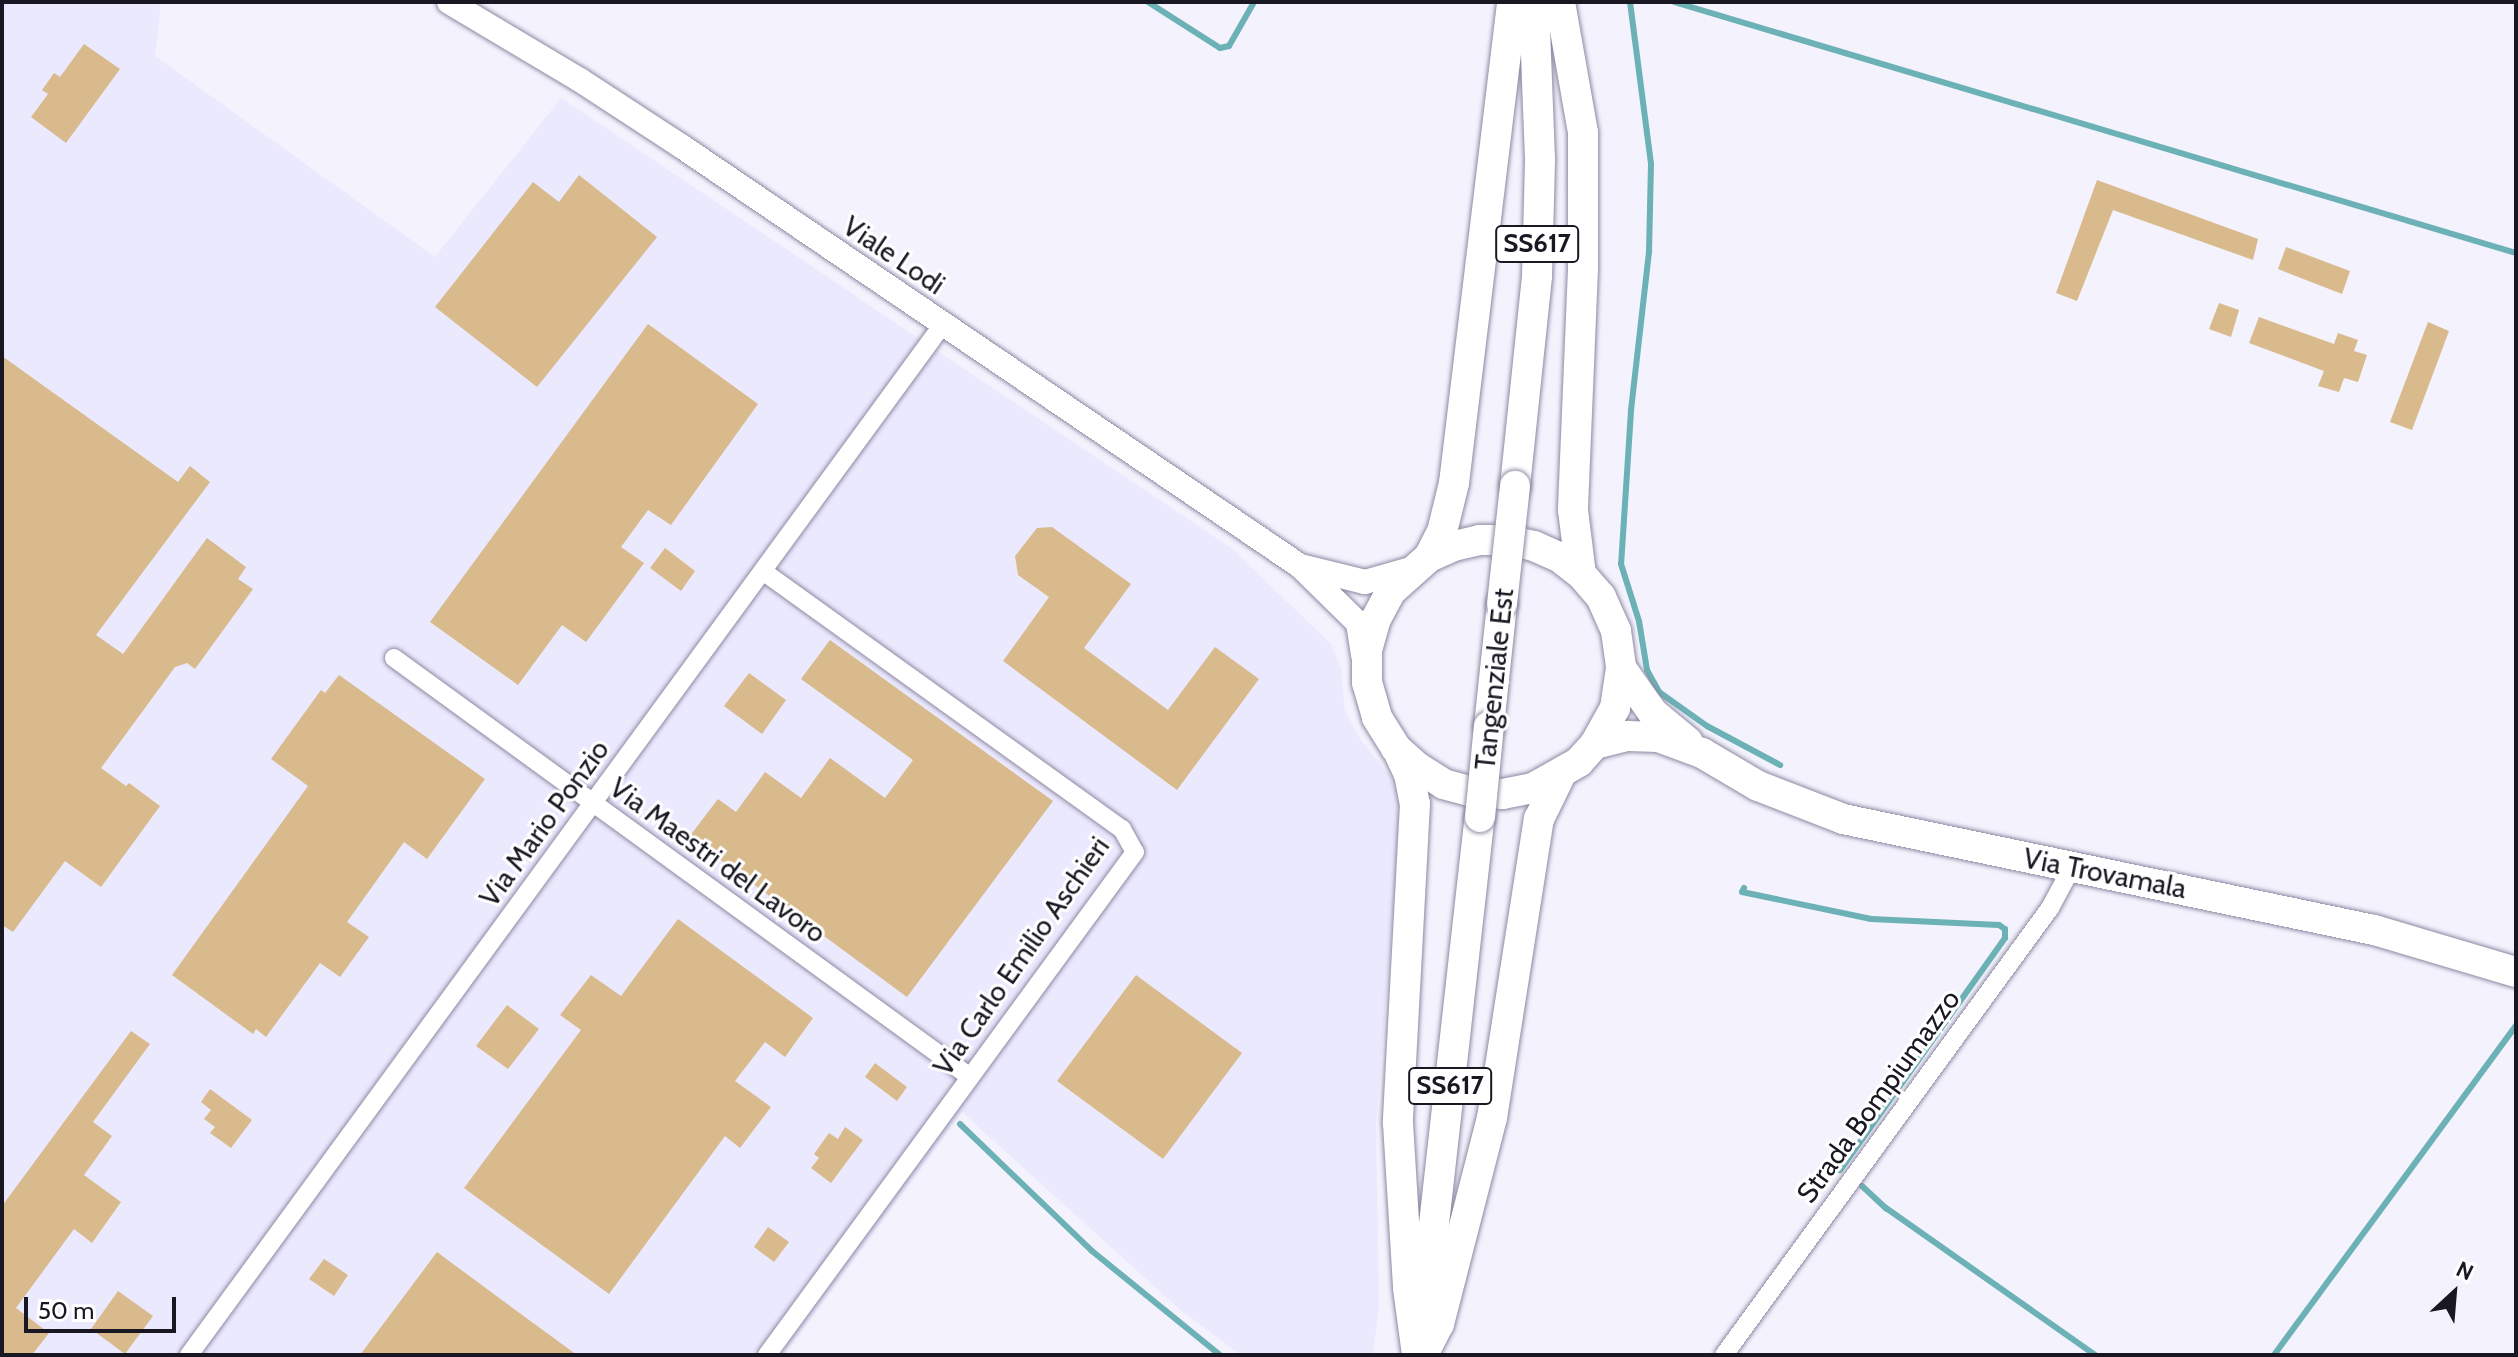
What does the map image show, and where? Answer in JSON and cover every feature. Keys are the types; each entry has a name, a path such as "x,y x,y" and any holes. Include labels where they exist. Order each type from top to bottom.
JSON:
{"main road":[{"path":"1419,1355 1408,1288 1398,1123 1415,804 1409,774 1377,717 1367,683 1367,650 1376,619 1391,591 1422,562 1442,532 1454,483 1512,2"},
{"name":"Tangenziale Est","path":"1419,1355 1537,276 1540,159 1534,2"},
{"path":"1560,2 1583,132 1584,255 1573,510 1581,574"},
{"path":"1419,1355 1439,1324 1492,1118 1539,819 1560,776 1595,744 1615,708 1621,668 1616,631 1601,597 1581,574 1559,557 1534,546 1508,540 1480,540 1454,546 1422,562"},
{"name":"Via Trovamala","path":"1621,668 1653,713 1702,753 1758,786 1843,819 2374,930 2516,972"},
{"name":"Via Trovamala","path":"1595,744 1628,736 1658,737 1702,753"},
{"path":"1396,748 1418,768 1444,784 1473,792 1518,791 1560,776"}],"street":[{"name":"Viale Lodi","path":"449,2 618,105 1300,566 1358,623 1367,683"},
{"name":"Via Mario Ponzio","path":"189,1355 943,324"},
{"name":"Viale Lodi","path":"1300,566 1365,582 1422,562"},
{"name":"Via Carlo Emilio Aschieri","path":"764,572 1122,829 1135,852 767,1355"},
{"name":"Via Maestri del Lavoro","path":"394,658 970,1077"},
{"name":"Strada Bompiumazzo","path":"1724,1355 2050,908 2072,867"}],"shaded area":[{"path":"2,2 161,2 155,56 435,257 561,98 1231,548 1331,644 1341,669 1345,711 1362,742 1392,778 1402,804 1376,1123 1379,1304 1373,1355 1241,1355 1178,1308 962,1112 784,1355 2,1355"}],"building":[{"path":"84,44 120,69 66,143 31,117 48,94 42,90 54,73 60,77"},
{"path":"579,175 657,237 537,387 435,307 533,182 559,202"},
{"path":"2097,180 2258,239 2253,260 2113,210 2077,301 2056,293"},
{"path":"2286,247 2350,271 2342,294 2278,269"},
{"path":"2219,303 2239,310 2231,337 2209,329"},
{"path":"2259,317 2334,344 2338,333 2358,340 2354,351 2367,355 2358,382 2344,378 2339,392 2318,386 2324,371 2249,343"},
{"path":"2428,322 2449,331 2412,430 2390,422"},
{"path":"648,324 758,404 671,525 648,510 621,547 644,563 586,642 562,625 518,685 430,622"},
{"path":"2,356 178,482 190,466 210,482 96,635 123,654 207,538 246,567 238,579 253,589 195,669 187,663 175,667 101,768 126,786 129,783 160,806 101,887 65,861 13,932 2,925"},
{"path":"1052,527 1131,584 1084,648 1168,710 1215,647 1259,679 1177,790 1003,661 1049,597 1018,575 1015,556 1037,528"},
{"path":"665,548 695,571 681,591 650,568"},
{"path":"830,640 1053,801 907,997 689,837 718,799 736,812 765,772 801,798 830,758 885,798 913,760 801,679"},
{"path":"749,673 786,700 762,734 724,706"},
{"path":"339,675 485,779 427,859 404,842 347,922 369,937 340,977 320,963 266,1037 256,1029 253,1034 172,975 308,786 271,759 321,690 325,693"},
{"path":"678,919 813,1018 785,1057 765,1042 735,1081 771,1107 740,1148 725,1136 609,1294 464,1188 581,1030 560,1015 591,975 621,996"},
{"path":"1136,975 1242,1053 1163,1159 1057,1081"},
{"path":"507,1005 539,1029 508,1069 476,1046"},
{"path":"131,1031 150,1044 93,1122 112,1136 84,1175 121,1202 92,1243 74,1229 16,1308 49,1333 32,1355 2,1355 2,1206"},
{"path":"875,1063 907,1087 897,1101 865,1077"},
{"path":"210,1089 252,1120 231,1148 210,1133 215,1127 204,1119 211,1110 201,1102"},
{"path":"845,1127 863,1140 831,1183 811,1168 819,1158 814,1154 829,1133 838,1139"},
{"path":"768,1227 789,1242 774,1262 754,1247"},
{"path":"437,1252 514,1309 577,1355 360,1355"},
{"path":"324,1259 348,1275 334,1296 309,1279"},
{"path":"118,1291 153,1316 125,1354 91,1329"}],"waterway":[{"path":"1148,2 1220,48 1229,46 1254,2"},
{"path":"1630,2 1651,164 1649,252 1631,411 1621,564 1639,621 1647,670 1659,692 1707,726 1780,765"},
{"path":"1674,2 2516,253"},
{"path":"1744,888 1742,892 1871,919 1999,925 2005,929 2005,938 1840,1170"},
{"path":"2274,1355 2516,1025"},
{"path":"960,1124 1092,1251 1220,1355"},
{"path":"1862,1186 1886,1208 2095,1355"}]}
